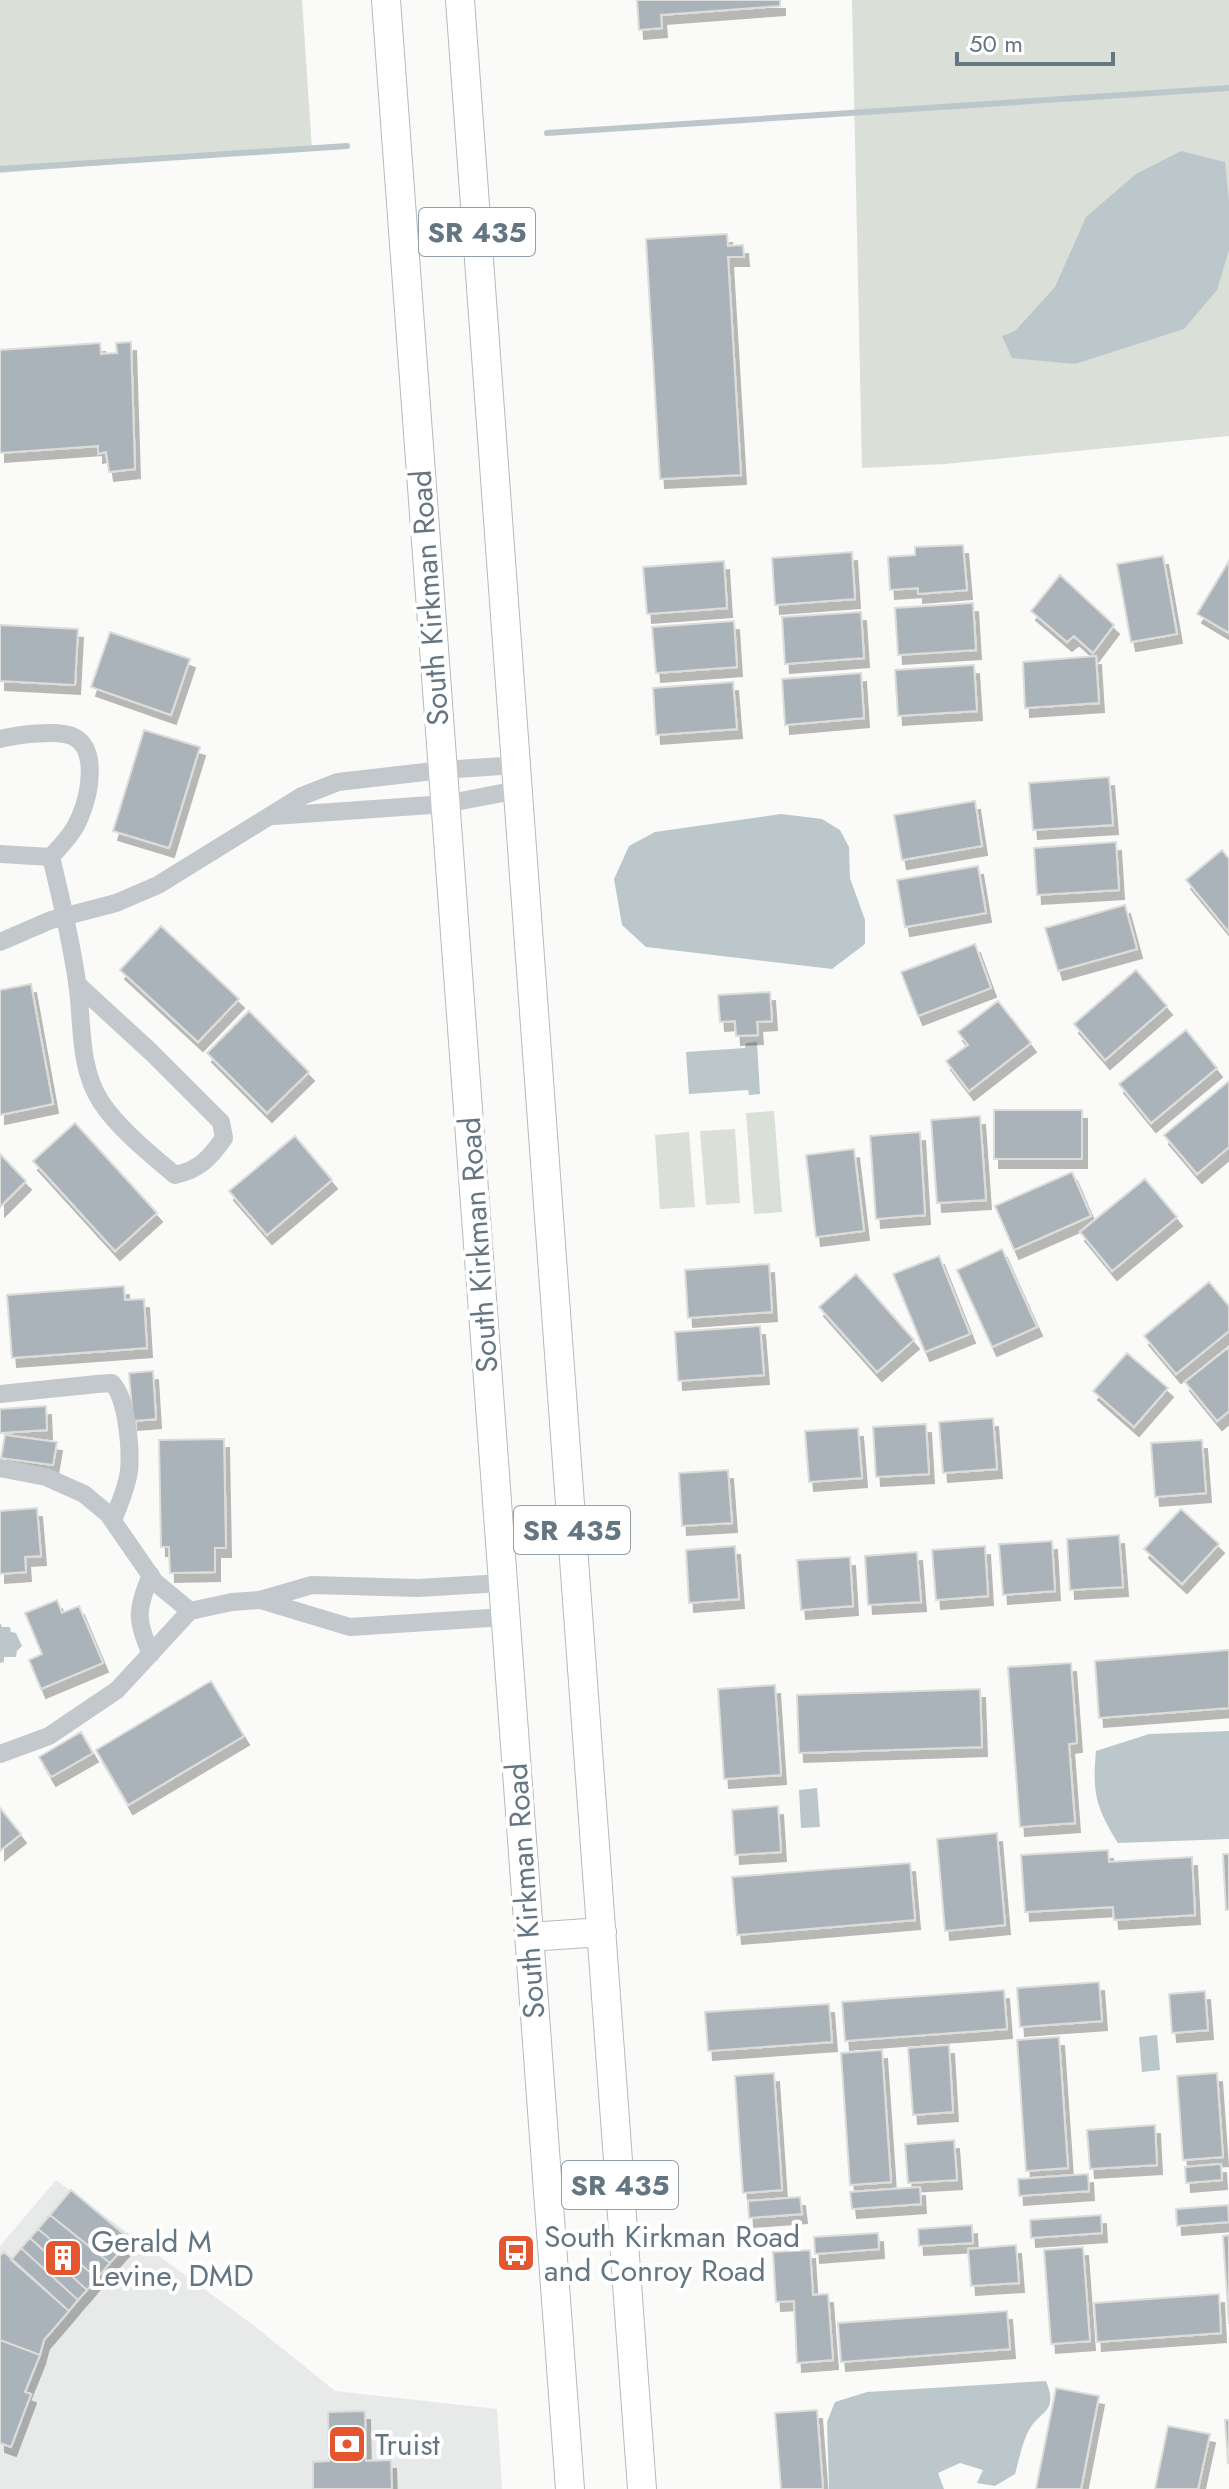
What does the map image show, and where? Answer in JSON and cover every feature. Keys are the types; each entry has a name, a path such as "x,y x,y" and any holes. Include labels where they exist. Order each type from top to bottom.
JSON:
{"main road":[{"name":"South Kirkman Road","path":"386,0 570,2489"},
{"name":"SR 435","path":"460,0 642,2489"},
{"path":"529,1937 602,1932"}],"street":[{"path":"0,739 59,733 73,736 84,745 89,786 80,818 51,857"},
{"path":"0,942 65,916 116,903 158,885 302,796 338,782 442,770 517,778"},
{"path":"269,816 445,804 517,778"},
{"path":"0,854 51,857"},
{"path":"51,857 77,984 87,1065 100,1101 144,1149 175,1175 193,1171 212,1156 224,1138 221,1122 77,984"},
{"path":"0,1394 112,1383 117,1389 126,1426 129,1469 113,1521"},
{"path":"0,1468 46,1477 84,1494 113,1521 155,1582 190,1611"},
{"path":"151,1575 138,1613 141,1631 151,1654"},
{"path":"0,1754 49,1736 117,1690 190,1611 260,1600 312,1585 404,1588 502,1583"},
{"path":"260,1600 350,1627 505,1617"}],"shaded area":[{"path":"0,0 302,0 312,149 0,173"},
{"path":"852,0 1229,0 1229,436 945,464 862,468"},
{"path":"1181,151 1225,162 1229,250 1217,290 1184,329 1075,364 1012,358 1002,336 1015,331 1055,287 1086,217 1136,174"},
{"path":"781,814 822,819 840,830 849,847 850,878 865,920 865,944 832,969 646,947 622,925 614,879 629,846 655,832"},
{"path":"757,1042 760,1094 749,1095 748,1090 689,1094 686,1052 745,1048 746,1043"},
{"path":"774,1111 782,1212 754,1214 746,1113"},
{"path":"735,1129 740,1203 706,1205 700,1131"},
{"path":"689,1132 695,1207 660,1209 655,1135"},
{"path":"0,1623 16,1633 22,1646 16,1657 4,1657 4,1662 0,1663"},
{"path":"1229,1731 1229,1839 1118,1843 1097,1799 1096,1751 1149,1734"},
{"path":"817,1788 820,1827 801,1828 799,1790"},
{"path":"1157,2035 1160,2070 1142,2072 1139,2037"},
{"path":"56,2180 253,2325 335,2391 497,2409 502,2489 0,2489 0,2246"},
{"path":"1046,2381 1049,2405 1029,2430 1015,2474 995,2486 977,2483 983,2470 960,2463 938,2473 944,2489 829,2489 827,2422 835,2402 867,2392"}],"building":[{"path":"637,0 780,0 780,6 661,15 662,28 639,30"},
{"path":"727,234 728,246 743,245 744,257 728,257 741,475 660,479 646,239"},
{"path":"131,342 135,469 109,472 106,452 98,454 98,446 0,453 0,350 100,343 101,354 117,353 116,343"},
{"path":"963,545 967,590 918,594 918,588 890,590 888,557 915,555 915,547"},
{"path":"852,552 855,599 775,605 772,558"},
{"path":"1163,556 1177,634 1131,642 1117,564"},
{"path":"724,561 727,608 647,614 643,567"},
{"path":"1229,561 1229,633 1197,614"},
{"path":"1060,575 1114,625 1093,653 1074,636 1067,642 1031,611"},
{"path":"973,603 976,650 898,655 895,608"},
{"path":"861,612 864,658 785,664 782,617"},
{"path":"734,621 737,667 656,673 652,627"},
{"path":"0,625 78,629 75,685 0,681"},
{"path":"110,632 190,659 171,715 91,687"},
{"path":"1096,656 1099,703 1025,708 1023,662"},
{"path":"974,665 977,711 898,716 895,670"},
{"path":"861,673 864,718 785,725 782,679"},
{"path":"733,682 737,729 656,735 653,688"},
{"path":"144,730 200,747 169,848 113,831"},
{"path":"1109,777 1113,825 1033,830 1029,783"},
{"path":"975,801 982,846 902,860 894,815"},
{"path":"1116,842 1119,890 1037,895 1034,848"},
{"path":"1222,850 1229,859 1229,932 1186,880"},
{"path":"978,866 986,913 905,927 897,880"},
{"path":"1125,905 1137,949 1058,971 1045,928"},
{"path":"161,926 239,999 198,1042 120,970"},
{"path":"975,944 991,988 918,1016 901,972"},
{"path":"1136,970 1167,1006 1105,1060 1074,1024"},
{"path":"31,984 53,1104 0,1115 0,990"},
{"path":"770,992 772,1021 757,1022 758,1035 736,1036 735,1021 720,1022 718,995"},
{"path":"998,1001 1031,1043 969,1091 946,1061 968,1045 958,1032"},
{"path":"249,1011 309,1072 267,1113 207,1053"},
{"path":"1186,1030 1217,1068 1151,1123 1119,1084"},
{"path":"1229,1081 1229,1147 1197,1174 1164,1135"},
{"path":"994,1110 1082,1110 1082,1159 994,1159"},
{"path":"980,1116 986,1200 937,1203 931,1120"},
{"path":"75,1123 157,1213 115,1251 33,1161"},
{"path":"920,1132 925,1215 876,1219 870,1136"},
{"path":"295,1136 332,1180 267,1235 229,1191"},
{"path":"854,1149 864,1231 816,1237 806,1155"},
{"path":"0,1154 26,1181 0,1207"},
{"path":"1072,1172 1091,1216 1014,1250 995,1206"},
{"path":"1145,1179 1177,1217 1112,1271 1080,1232"},
{"path":"1002,1249 1037,1327 992,1347 957,1270"},
{"path":"939,1256 970,1334 925,1352 893,1274"},
{"path":"769,1264 772,1312 688,1318 685,1270"},
{"path":"856,1274 914,1340 877,1372 819,1307"},
{"path":"1209,1282 1229,1306 1229,1331 1176,1374 1144,1336"},
{"path":"124,1286 125,1300 144,1299 147,1348 12,1358 7,1295"},
{"path":"760,1326 764,1375 678,1381 675,1332"},
{"path":"1229,1347 1229,1411 1217,1421 1185,1382"},
{"path":"1127,1353 1168,1388 1134,1427 1093,1391"},
{"path":"153,1371 156,1419 133,1421 129,1373"},
{"path":"46,1406 47,1430 0,1433 0,1409"},
{"path":"993,1418 997,1469 943,1473 939,1422"},
{"path":"926,1424 929,1474 876,1477 873,1427"},
{"path":"858,1428 862,1478 809,1482 805,1431"},
{"path":"5,1435 57,1442 53,1465 1,1458"},
{"path":"224,1439 226,1548 215,1548 215,1572 170,1573 169,1547 161,1547 159,1440"},
{"path":"1202,1440 1206,1493 1155,1497 1151,1443"},
{"path":"728,1470 732,1523 682,1526 679,1473"},
{"path":"37,1508 41,1556 25,1557 26,1572 0,1574 0,1511"},
{"path":"1181,1509 1219,1544 1182,1584 1144,1549"},
{"path":"1119,1535 1123,1587 1070,1590 1067,1539"},
{"path":"1052,1541 1055,1591 1003,1595 999,1544"},
{"path":"735,1546 739,1599 689,1603 686,1550"},
{"path":"985,1546 988,1596 936,1600 932,1550"},
{"path":"917,1552 921,1602 868,1605 865,1556"},
{"path":"850,1557 853,1606 801,1610 797,1560"},
{"path":"57,1600 62,1613 79,1606 103,1663 41,1689 29,1660 42,1654 25,1613"},
{"path":"1229,1650 1229,1708 1099,1718 1095,1661"},
{"path":"1071,1663 1077,1743 1069,1744 1075,1823 1020,1827 1008,1667"},
{"path":"211,1681 244,1736 128,1805 96,1750"},
{"path":"775,1685 781,1775 724,1779 718,1689"},
{"path":"980,1689 982,1747 799,1753 797,1695"},
{"path":"81,1732 93,1753 51,1777 39,1757"},
{"path":"778,1806 781,1852 735,1855 732,1810"},
{"path":"0,1808 21,1834 0,1851"},
{"path":"997,1833 1005,1925 945,1931 937,1839"},
{"path":"1108,1850 1109,1862 1192,1857 1195,1915 1114,1920 1113,1907 1025,1912 1021,1855"},
{"path":"1223,1854 1229,1854 1229,1910 1226,1910"},
{"path":"910,1863 915,1920 737,1935 732,1877"},
{"path":"1099,1982 1102,2021 1020,2027 1017,1988"},
{"path":"1004,1990 1007,2029 845,2041 842,2002"},
{"path":"1205,1991 1208,2030 1172,2033 1169,1994"},
{"path":"829,2004 832,2042 708,2051 705,2012"},
{"path":"1059,2037 1068,2168 1026,2171 1017,2040"},
{"path":"949,2045 953,2112 913,2115 908,2048"},
{"path":"882,2050 891,2182 850,2185 841,2053"},
{"path":"774,2073 782,2190 743,2193 735,2076"},
{"path":"1217,2073 1223,2157 1183,2160 1177,2076"},
{"path":"1155,2125 1157,2165 1090,2169 1087,2130"},
{"path":"954,2140 957,2180 908,2183 905,2144"},
{"path":"1221,2164 1222,2180 1186,2183 1185,2167"},
{"path":"1088,2174 1089,2191 1019,2196 1018,2179"},
{"path":"920,2187 921,2204 852,2209 850,2192"},
{"path":"71,2190 126,2236 126,2245 110,2263 50,2215"},
{"path":"800,2197 802,2214 749,2218 748,2201"},
{"path":"1228,2205 1229,2222 1177,2226 1176,2209"},
{"path":"50,2215 110,2263 97,2278 38,2229"},
{"path":"1101,2215 1102,2233 1031,2238 1030,2220"},
{"path":"972,2225 973,2243 919,2246 918,2229"},
{"name":"Gerald M Levine, DMD","path":"38,2229 97,2278 87,2290 30,2238"},
{"path":"878,2233 879,2249 815,2254 814,2237"},
{"path":"1229,2235 1229,2324 1223,2236"},
{"path":"30,2238 87,2290 78,2300 21,2248"},
{"path":"1016,2245 1019,2283 971,2286 968,2249"},
{"path":"1083,2247 1090,2341 1051,2344 1044,2250"},
{"path":"21,2248 78,2300 69,2311 11,2260"},
{"path":"810,2250 813,2295 828,2294 833,2360 797,2363 794,2301 776,2302 773,2252"},
{"path":"4,2252 69,2311 44,2340 40,2355 0,2340 0,2256"},
{"path":"1219,2294 1221,2333 1097,2342 1094,2303"},
{"path":"1007,2311 1010,2349 841,2362 838,2323"},
{"path":"0,2340 40,2355 25,2392 31,2394 11,2447 0,2443"},
{"path":"1056,2388 1099,2396 1081,2489 1036,2489"},
{"path":"817,2410 823,2489 781,2489 775,2413"},
{"name":"Truist","path":"365,2411 366,2461 391,2460 392,2489 313,2489 313,2462 329,2461 328,2412"},
{"path":"1225,2420 1229,2420 1228,2463"},
{"path":"1168,2426 1210,2434 1198,2489 1155,2489"}],"waterway":[{"path":"547,133 1229,88"},
{"path":"0,169 347,146"}],"place":[{"name":"South Kirkman Road and Conroy Road","path":"516,2253"},
{"name":"Gerald M Levine, DMD","path":"63,2258"},
{"name":"Truist","path":"347,2444"}]}
